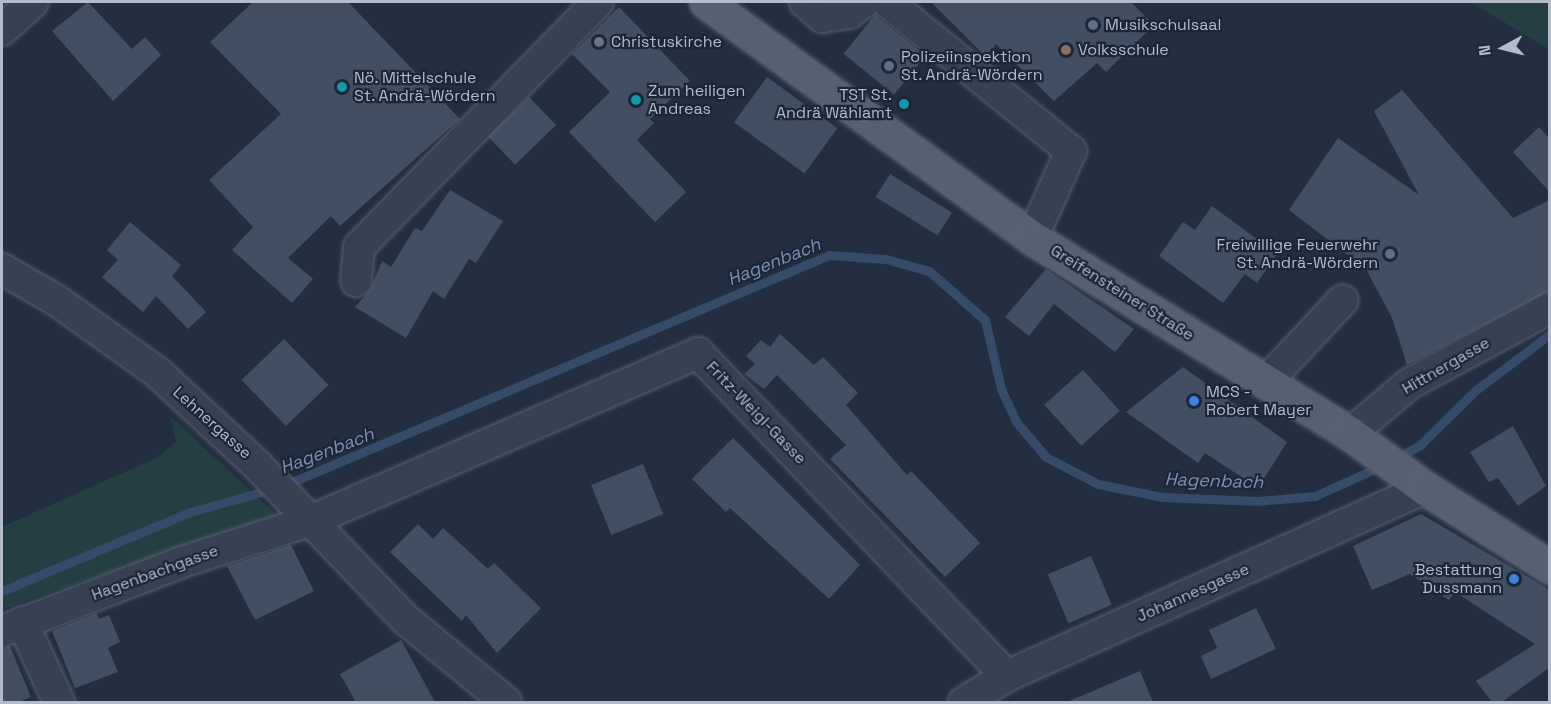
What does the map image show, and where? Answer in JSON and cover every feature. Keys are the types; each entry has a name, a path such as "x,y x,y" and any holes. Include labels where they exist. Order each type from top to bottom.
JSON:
{"main road":[{"name":"Greifensteiner Straße","path":"706,2 1032,238 1350,434 1414,481 1550,567"}],"street":[{"path":"2,30 33,2"},
{"path":"356,281 360,247 598,2"},
{"path":"805,2 822,17 849,13 864,2"},
{"path":"887,2 1071,151 1032,238"},
{"name":"Lehnergasse","path":"2,269 56,300 157,372 255,462 405,619 506,702"},
{"path":"1266,382 1343,300"},
{"name":"Hittnergasse","path":"1350,434 1409,384 1550,308"},
{"name":"Fritz-Weigl-Gasse","path":"304,514 698,353 1007,676"},
{"name":"Johannesgasse","path":"964,702 1007,676 1414,481"},
{"name":"Hagenbachgasse","path":"12,626 304,514"},
{"path":"12,626 59,702"}],"green space":[{"path":"1470,2 1549,2 1549,49"},
{"path":"170,416 277,515 2,609 2,527 156,458 176,442"}],"building":[{"path":"88,2 132,49 145,37 161,55 113,101 52,31"},
{"name":"Nö. Mittelschule St. Andrä-Wördern","path":"253,2 348,2 460,119 340,226 331,216 288,258 313,279 292,303 232,250 253,227 209,180 281,114 210,42"},
{"name":"Volksschule","path":"931,2 1131,2 1154,25 1106,72 1097,63 1054,101 996,44 986,57"},
{"path":"619,7 690,81 650,119 654,123 637,140 686,192 655,222 569,132 610,92 572,54"},
{"path":"875,15 926,56 894,95 844,54"},
{"path":"767,77 837,128 804,173 734,122"},
{"path":"1402,90 1513,218 1550,200 1550,291 1407,365 1392,318 1366,269 1289,210 1338,138 1419,195 1374,111"},
{"path":"529,97 556,125 515,165 488,137"},
{"path":"1539,127 1550,139 1550,192 1513,152"},
{"path":"890,174 952,213 938,236 876,197"},
{"path":"450,190 503,221 476,263 469,259 444,299 433,291 406,338 355,307 370,290 382,261 391,267 415,228 422,231"},
{"path":"1212,206 1277,254 1257,283 1245,274 1223,303 1159,256 1183,222 1195,230"},
{"path":"130,222 181,265 172,276 206,312 188,329 156,296 143,312 102,277 118,260 107,250"},
{"path":"1046,269 1134,329 1115,352 1054,304 1029,336 1005,317"},
{"path":"780,334 814,365 823,357 858,393 846,405 907,475 911,471 980,543 945,577 830,459 846,445 777,375 764,389 744,374 755,364 746,356 761,340 770,347"},
{"path":"284,339 328,385 286,426 242,380"},
{"path":"1183,367 1287,442 1258,488 1205,453 1198,463 1126,412"},
{"path":"1083,370 1120,411 1081,446 1044,405"},
{"path":"1513,426 1546,486 1518,506 1498,478 1489,482 1470,452"},
{"path":"733,438 860,565 829,599 730,508 726,512 692,479"},
{"path":"643,464 663,514 611,535 591,485"},
{"path":"1421,514 1550,590 1550,667 1502,702 1492,702 1476,681 1535,644 1455,592 1449,600 1410,574 1372,590 1353,546"},
{"path":"418,524 433,539 443,528 488,569 494,563 541,608 497,653 466,615 462,621 390,552"},
{"path":"291,545 314,591 255,620 227,566"},
{"path":"1091,556 1112,605 1068,623 1048,574"},
{"path":"1256,608 1276,649 1211,679 1201,656 1217,648 1209,630"},
{"path":"97,613 99,619 109,615 120,642 108,648 118,672 75,688 52,631"},
{"path":"401,640 435,702 356,702 340,674"},
{"path":"10,646 31,697 19,702 2,702 2,648"},
{"path":"1140,671 1153,702 1067,702"}],"waterway":[{"name":"Hagenbach","path":"285,485 829,255 886,259 929,271 985,320 1001,389 1017,423 1046,457 1098,484 1162,497 1258,501 1315,496 1381,466"},
{"name":"Hagenbach","path":"1396,458 1420,445 1476,390 1550,334"},
{"name":"Hagenbach","path":"2,591 190,512 272,489"}],"place":[{"name":"Musikschulsaal","path":"1093,25"},
{"name":"Christuskirche","path":"599,42"},
{"name":"Volksschule","path":"1066,50"},
{"name":"Polizeiinspektion St. Andrä-Wördern","path":"889,66"},
{"name":"Nö. Mittelschule St. Andrä-Wördern","path":"342,87"},
{"name":"Zum heiligen Andreas","path":"636,100"},
{"name":"TST St. Andrä Wählamt","path":"904,104"},
{"name":"Freiwillige Feuerwehr St. Andrä-Wördern","path":"1390,254"},
{"name":"MCS - Robert Mayer","path":"1194,401"},
{"name":"Bestattung Dussmann","path":"1514,579"}]}
